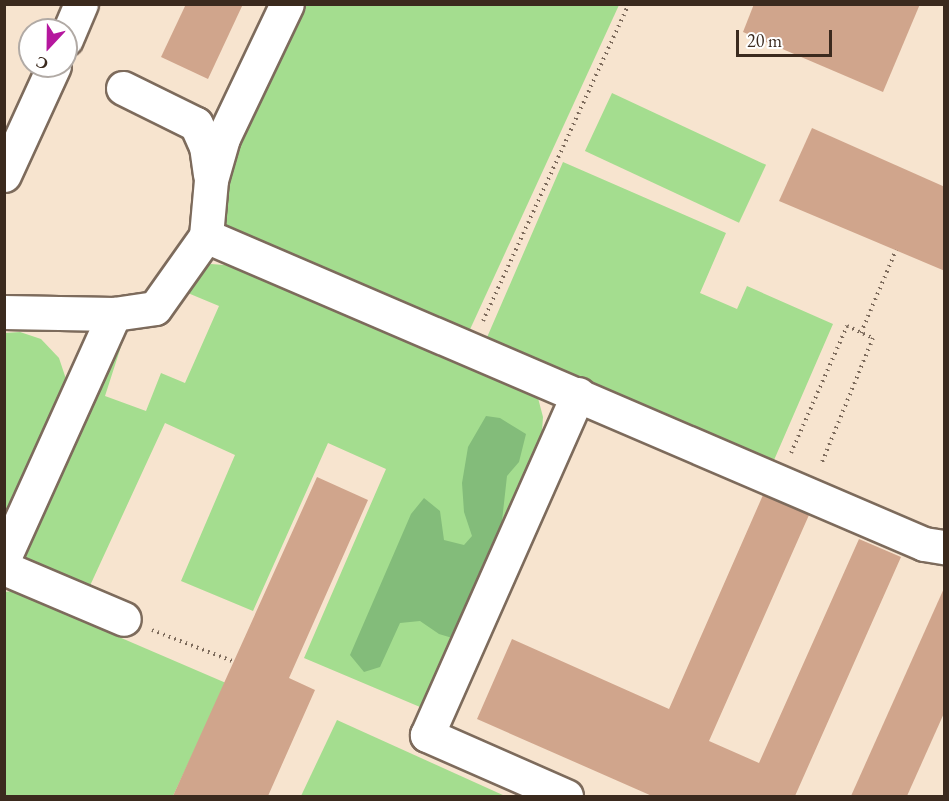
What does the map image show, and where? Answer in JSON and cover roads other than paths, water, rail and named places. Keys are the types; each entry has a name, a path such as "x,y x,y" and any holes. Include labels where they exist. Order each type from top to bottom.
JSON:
{"street":[{"path":"75,18 81,4"},
{"path":"4,312 114,314 155,308 206,236 211,180 223,138 287,4"},
{"path":"4,175 48,78"},
{"path":"123,88 196,124 206,146 211,180"},
{"path":"206,236 810,493 924,544 945,547"},
{"path":"4,558 114,314"},
{"path":"566,796 427,735 578,394"},
{"path":"4,568 124,619"}]}
